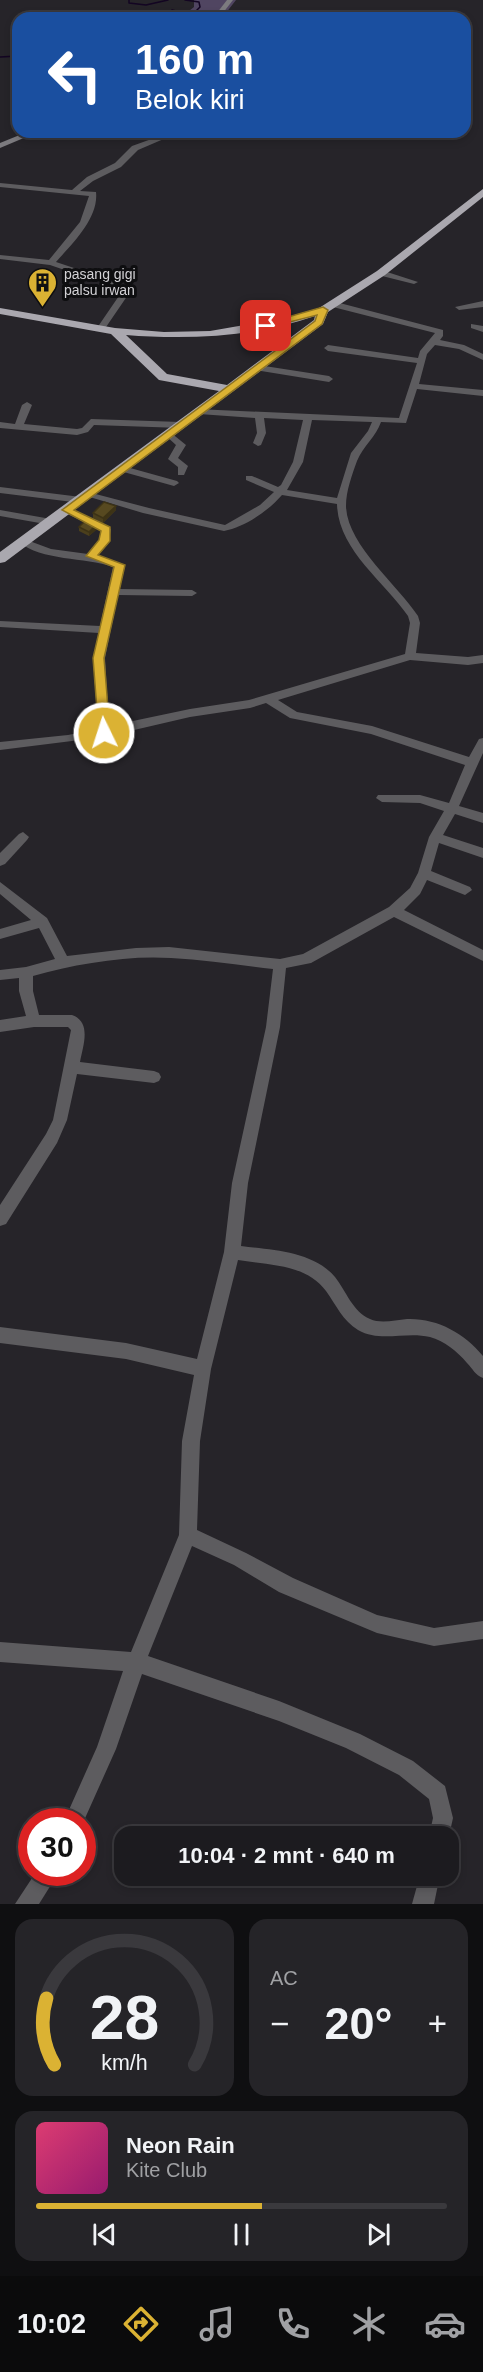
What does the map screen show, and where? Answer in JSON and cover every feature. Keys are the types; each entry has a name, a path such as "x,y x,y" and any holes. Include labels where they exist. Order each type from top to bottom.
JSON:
{"highway":[{"path":"0,311 115,331 164,335 210,334 297,319 328,307 381,273 483,192"},
{"path":"0,558 85,498 319,322 328,307"},
{"path":"115,331 163,376 172,380 228,389"}],"street":[{"path":"221,12 230,0"},
{"path":"0,146 19,138"},
{"path":"75,191 90,178 118,165 135,148 161,138"},
{"path":"0,185 93,194 91,211 70,242 51,262"},
{"path":"0,257 51,262 128,289 101,328"},
{"path":"381,273 414,282"},
{"path":"459,307 483,304"},
{"path":"199,411 259,416 403,421 424,350 441,333 438,330 328,307"},
{"path":"434,342 461,347 483,357"},
{"path":"328,348 421,361"},
{"path":"258,368 329,379"},
{"path":"414,386 483,393"},
{"path":"19,425 27,405"},
{"path":"258,443 262,428 259,416"},
{"path":"0,490 85,498 227,528 254,513 281,492 291,477 305,445 308,417"},
{"path":"377,419 372,435 358,449 340,502 345,527 359,549 413,616 415,623 410,656"},
{"path":"0,425 77,432 85,430 91,422 181,425"},
{"path":"170,435 181,445 173,459 183,466 181,472"},
{"path":"123,469 174,483"},
{"path":"249,478 281,492 340,502"},
{"path":"67,510 106,529 107,536 92,555 94,558"},
{"path":"0,513 51,522"},
{"path":"24,542 49,552 119,564 99,664 104,733"},
{"path":"113,592 192,593"},
{"path":"0,624 104,630"},
{"path":"0,746 104,733 268,699 410,656 468,661 483,659"},
{"path":"268,699 294,715 372,730 473,763"},
{"path":"0,975 26,972 63,962 136,953 169,952 280,964 306,959 394,911 415,891 424,873 435,837 453,808 482,745"},
{"path":"382,798 420,799 483,818"},
{"path":"0,861 23,837"},
{"path":"435,837 483,853"},
{"path":"424,873 465,890"},
{"path":"0,887 42,922 63,962"},
{"path":"394,911 483,956"},
{"path":"2,931 42,922"},
{"path":"80,1808 106,1749 136,1662 188,1534 189,1460 203,1369 232,1252 240,1183 273,1027 280,964"},
{"path":"26,972 26,991 34,1021"},
{"path":"0,1026 34,1021 66,1020 76,1024 78,1028 60,1120 52,1138 0,1219"},
{"path":"72,1067 154,1077"},
{"path":"232,1252 308,1266 316,1270 360,1322 380,1329 423,1327 433,1329 466,1348 483,1370"},
{"path":"0,1335 126,1351 203,1369"},
{"path":"188,1534 240,1559 286,1585 377,1624 434,1637 483,1630"},
{"path":"0,1652 136,1662 279,1711 353,1741 406,1768 438,1793 443,1818 441,1826"},
{"path":"26,1904 39,1886"},
{"path":"423,1904 427,1886"}],"shaded area":[{"path":"194,0 236,0 227,12 188,12 194,7"}],"building":[{"path":"104,502 116,506 103,518 93,513"},
{"path":"85,521 95,526 89,532 79,527"}],"waterway":[{"path":"129,0 129,3 146,5 168,0"},
{"path":"185,0 199,2 200,7 195,12"},
{"path":"170,12 172,10 180,12"},
{"path":"0,57 12,56"}],"place":[{"name":"pasang gigi palsu irwan","path":"43,308"}],"route":[{"path":"104,733 99,658 120,568 118,563 92,556 107,536 106,529 67,510 319,322 323,310 266,326"}]}
